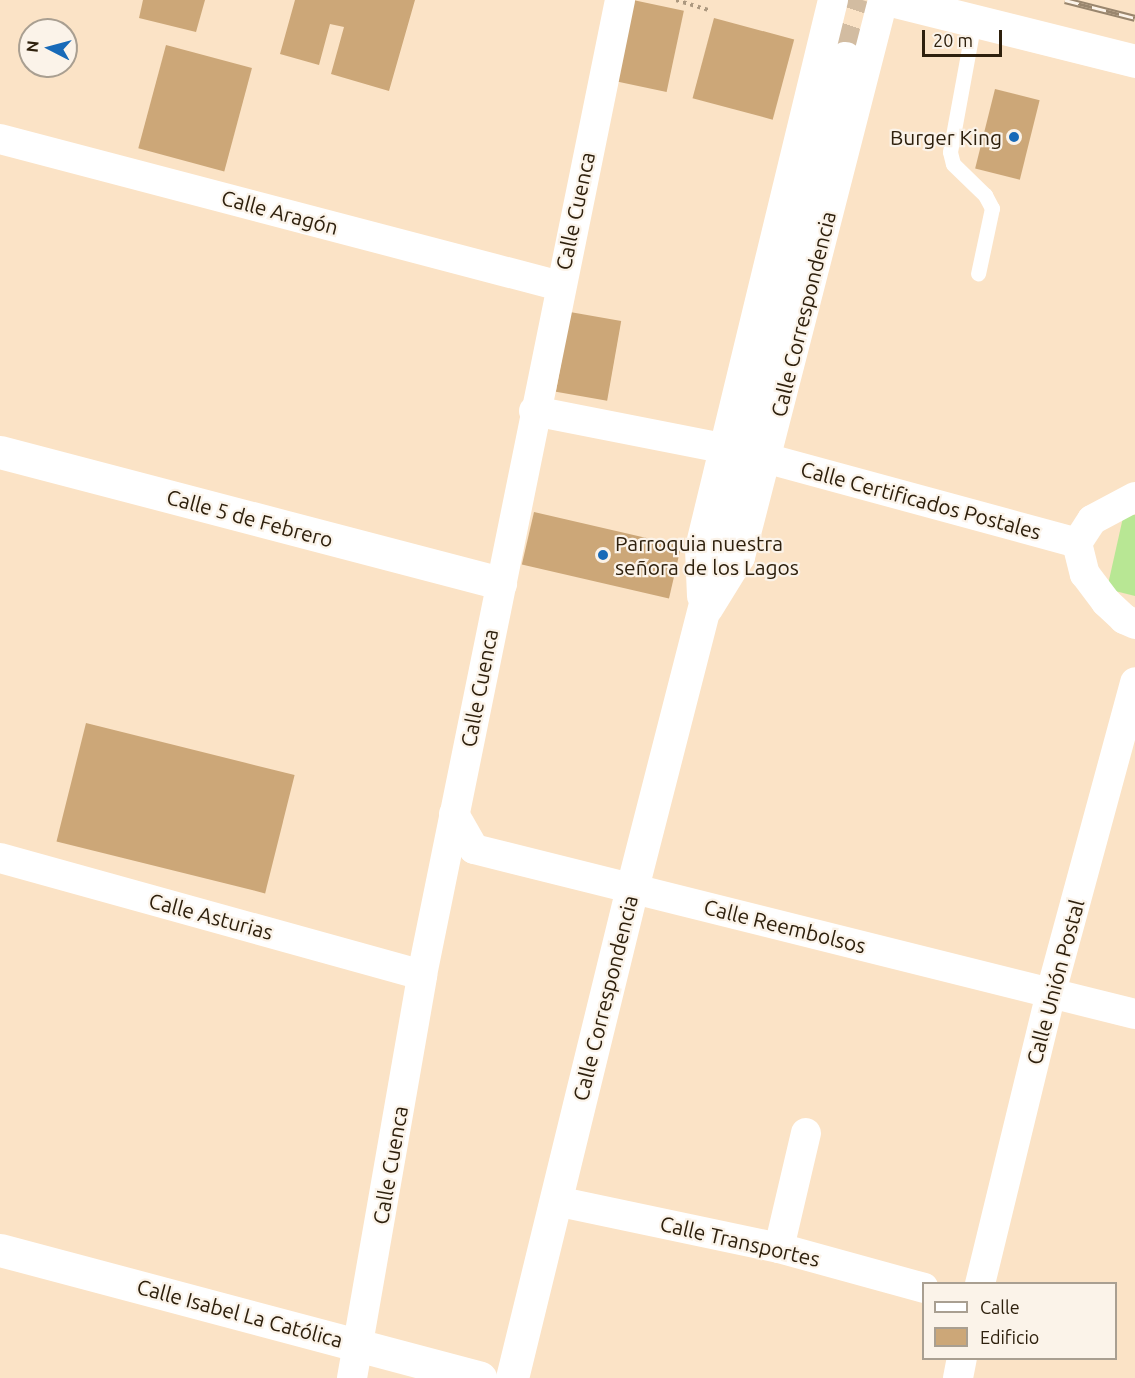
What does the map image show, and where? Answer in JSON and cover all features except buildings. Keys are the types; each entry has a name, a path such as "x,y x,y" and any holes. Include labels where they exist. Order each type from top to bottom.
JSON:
{"main road":[{"path":"891,0 1135,61"},
{"name":"Calle Correspondencia","path":"512,1378 632,888 845,58"},
{"name":"Calle 5 de Febrero","path":"0,452 500,583"},
{"name":"Calle Isabel La Católica","path":"0,1250 360,1344 480,1378"}],"street":[{"name":"Calle Cuenca","path":"352,1378 360,1344 422,975 534,411 620,0"},
{"name":"Calle Correspondencia","path":"702,619 700,548 833,0"},
{"name":"Calle Correspondencia","path":"702,619 740,557 884,0"},
{"name":"Calle Aragón","path":"0,139 560,286"},
{"path":"534,411 723,448"},
{"name":"Calle Certificados Postales","path":"765,458 1077,543"},
{"path":"1135,497 1092,520 1077,543 1085,574 1106,602 1124,619 1135,624"},
{"name":"Calle Unión Postal","path":"980,1282 1051,992 1135,682"},
{"name":"Calle Reembolsos","path":"454,814 474,849 1135,1014"},
{"name":"Calle Asturias","path":"0,858 422,975"},
{"path":"778,1248 806,1133"},
{"name":"Calle Transportes","path":"556,1201 778,1248 922,1287"},
{"path":"958,1378 962,1360"}],"lane":[{"path":"974,21 950,152 953,164 985,195 992,208 978,273"}],"path":[{"path":"676,0 711,11"}],"green space":[{"path":"1124,513 1135,515 1135,596 1107,589"}],"tunnel":[{"path":"845,58 864,0"}],"railway":[{"path":"1065,0 1135,18"}],"place":[{"name":"Burger King","path":"1014,137"},
{"name":"Parroquia nuestra señora de los Lagos","path":"603,555"}]}
